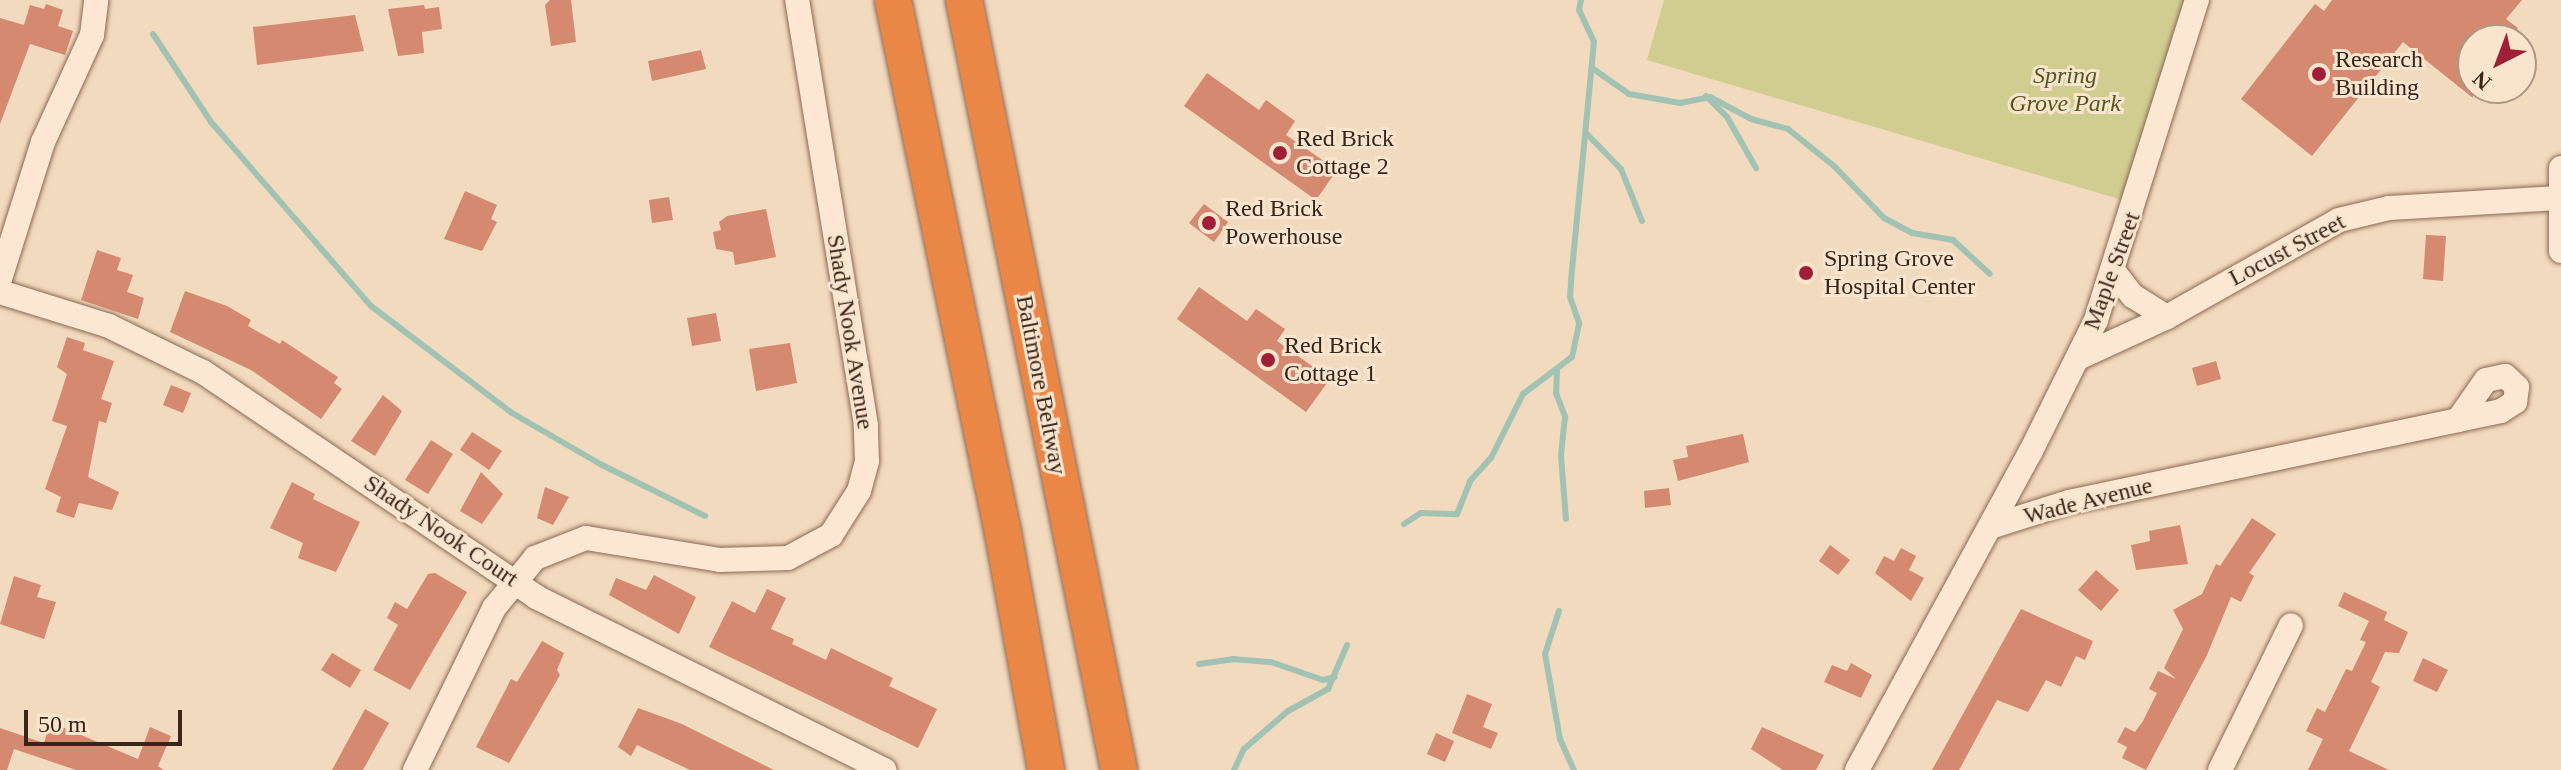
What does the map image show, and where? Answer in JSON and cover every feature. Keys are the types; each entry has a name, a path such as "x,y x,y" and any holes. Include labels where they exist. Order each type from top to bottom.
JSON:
{"highway":[{"path":"893,0 1046,770"},
{"name":"Baltimore Beltway","path":"964,0 1119,768"},
{"path":"1027,770 1030,678"}],"street":[{"path":"0,279 43,142 92,35 96,0"},
{"name":"Shady Nook Avenue","path":"415,770 494,608 535,558 560,544 586,538 720,560 788,558 831,535 859,491 867,461 866,425 797,0"},
{"name":"Maple Street","path":"1990,527 2078,358 2114,272 2197,0"},
{"path":"2561,168 2561,251"},
{"name":"Locust Street","path":"2078,358 2167,317 2313,232 2365,211 2559,198"},
{"path":"2114,272 2133,296 2167,317"},
{"name":"Shady Nook Court","path":"0,292 109,326 203,372 536,597 884,770"},
{"name":"Wade Avenue","path":"1857,770 1990,527 2069,502 2458,420"},
{"path":"2220,770 2291,625"}],"green space":[{"name":"Spring Grove Park","path":"1664,0 2185,0 2126,201 1647,60"}],"building":[{"path":"550,0 571,0 576,42 551,46 545,5"},
{"name":"Research Building","path":"2332,0 2522,0 2506,19 2513,24 2457,24 2457,85 2403,42 2312,156 2241,99 2315,4 2324,11"},
{"path":"46,4 63,10 58,26 73,31 65,55 30,44 0,124 0,18 24,25 30,5 44,9"},
{"path":"424,5 425,9 439,7 442,29 422,32 424,53 398,56 388,9"},
{"path":"355,15 364,51 257,65 253,27"},
{"path":"701,50 706,69 652,81 648,61"},
{"name":"Red Brick Cottage 2","path":"1207,73 1259,110 1266,100 1295,121 1286,135 1337,170 1316,200 1184,106"},
{"path":"465,191 497,205 491,219 497,222 482,251 444,239"},
{"path":"669,197 673,220 652,223 649,200"},
{"name":"Red Brick Powerhouse","path":"1204,204 1228,222 1214,242 1189,223"},
{"path":"766,209 776,257 735,265 733,252 716,249 713,232 721,230 719,222 727,216"},
{"path":"2426,235 2446,236 2443,281 2423,279"},
{"path":"97,250 121,258 117,270 133,275 127,292 144,298 138,319 81,300"},
{"name":"Red Brick Cottage 1","path":"1199,287 1247,321 1256,309 1285,329 1277,341 1330,379 1306,412 1177,319"},
{"path":"185,291 227,306 251,320 248,326 280,344 282,340 338,377 334,383 342,389 321,419 251,370 170,332"},
{"path":"716,313 721,341 692,346 687,318"},
{"path":"67,337 85,343 83,350 114,361 101,399 112,403 106,423 99,421 88,477 119,492 112,510 79,503 74,518 56,512 61,497 45,489 67,426 52,421 67,374 57,367"},
{"path":"790,343 797,383 756,391 749,349"},
{"path":"2216,361 2221,379 2197,386 2192,368"},
{"path":"171,385 191,393 183,413 163,405"},
{"path":"383,395 402,411 375,456 351,441"},
{"path":"472,432 502,451 489,470 460,450"},
{"path":"1743,434 1749,462 1678,481 1673,460 1688,457 1686,446"},
{"path":"431,440 453,454 428,494 405,480"},
{"path":"481,472 503,494 482,524 460,511"},
{"path":"292,482 315,494 313,499 360,522 336,572 298,558 303,543 270,528"},
{"path":"545,487 569,497 553,525 537,518"},
{"path":"1669,488 1671,505 1645,508 1644,491"},
{"path":"2252,518 2276,534 2249,573 2254,576 2241,602 2231,597 2207,655 2146,770 2122,758 2127,747 2117,742 2125,727 2135,732 2143,721 2157,693 2149,689 2158,671 2176,679 2164,668 2183,629 2173,610 2202,594 2216,564 2220,566"},
{"path":"2180,525 2188,564 2136,570 2131,545 2150,541 2149,531"},
{"path":"1830,545 1850,560 1838,575 1819,561"},
{"path":"1901,548 1916,556 1909,570 1924,578 1911,601 1875,573 1884,556 1894,561"},
{"path":"2096,570 2119,590 2101,611 2078,590"},
{"path":"435,573 467,592 410,690 373,670 398,625 387,618 395,602 407,609 428,574"},
{"path":"654,575 696,597 679,634 609,595 616,578 646,590"},
{"path":"14,576 41,585 37,597 56,602 44,639 0,624"},
{"path":"767,589 786,598 771,629 794,639 792,644 826,660 831,648 893,678 889,686 937,709 918,748 709,647 732,601 755,613"},
{"path":"2344,592 2387,612 2384,620 2408,632 2399,653 2385,652 2371,682 2380,687 2349,751 2389,770 2308,770 2323,739 2306,731 2317,708 2325,712 2346,669 2352,671 2366,642 2360,640 2369,621 2338,606"},
{"path":"2021,609 2093,641 2085,660 2076,656 2061,687 2046,680 2028,712 1997,700 1959,770 1932,770"},
{"path":"542,641 564,653 557,670 560,675 509,763 476,747 511,679 517,682"},
{"path":"332,653 361,670 350,688 321,670"},
{"path":"2423,658 2448,670 2437,692 2413,681"},
{"path":"1851,663 1872,675 1861,698 1824,682 1832,665 1847,671"},
{"path":"1467,694 1492,704 1483,727 1498,733 1491,749 1452,733"},
{"path":"638,708 682,724 774,770 690,770 637,745 631,756 618,747"},
{"path":"365,709 389,723 363,770 332,770"},
{"path":"50,722 138,759 150,727 171,736 158,766 163,770 76,770 14,749 7,770 0,770 0,728 44,743"},
{"path":"1762,727 1824,755 1816,770 1783,770 1751,749"},
{"path":"1436,733 1454,741 1445,762 1427,754"}],"waterway":[{"path":"1404,524 1421,513 1457,514 1470,481 1491,458 1523,394 1572,357 1579,323 1570,297 1594,42 1579,10 1581,0"},
{"path":"153,34 211,122 371,306 512,413 602,465 705,516"},
{"path":"1592,68 1629,94 1680,103 1710,97 1751,119 1788,129 1834,166 1884,218 1912,233 1953,240 1990,274"},
{"path":"1706,96 1727,117 1756,168"},
{"path":"1588,135 1621,169 1642,221"},
{"path":"1557,370 1556,393 1565,417 1561,456 1566,519"},
{"path":"1559,611 1545,654 1560,739 1574,770"},
{"path":"1234,770 1244,749 1288,711 1328,689 1347,645"},
{"path":"1199,664 1233,659 1271,662 1323,680 1335,677"}],"place":[{"name":"Research Building","path":"2319,74"},
{"name":"Red Brick Cottage 2","path":"1280,153"},
{"name":"Red Brick Powerhouse","path":"1209,223"},
{"name":"Spring Grove Hospital Center","path":"1806,273"},
{"name":"Red Brick Cottage 1","path":"1268,360"}]}
